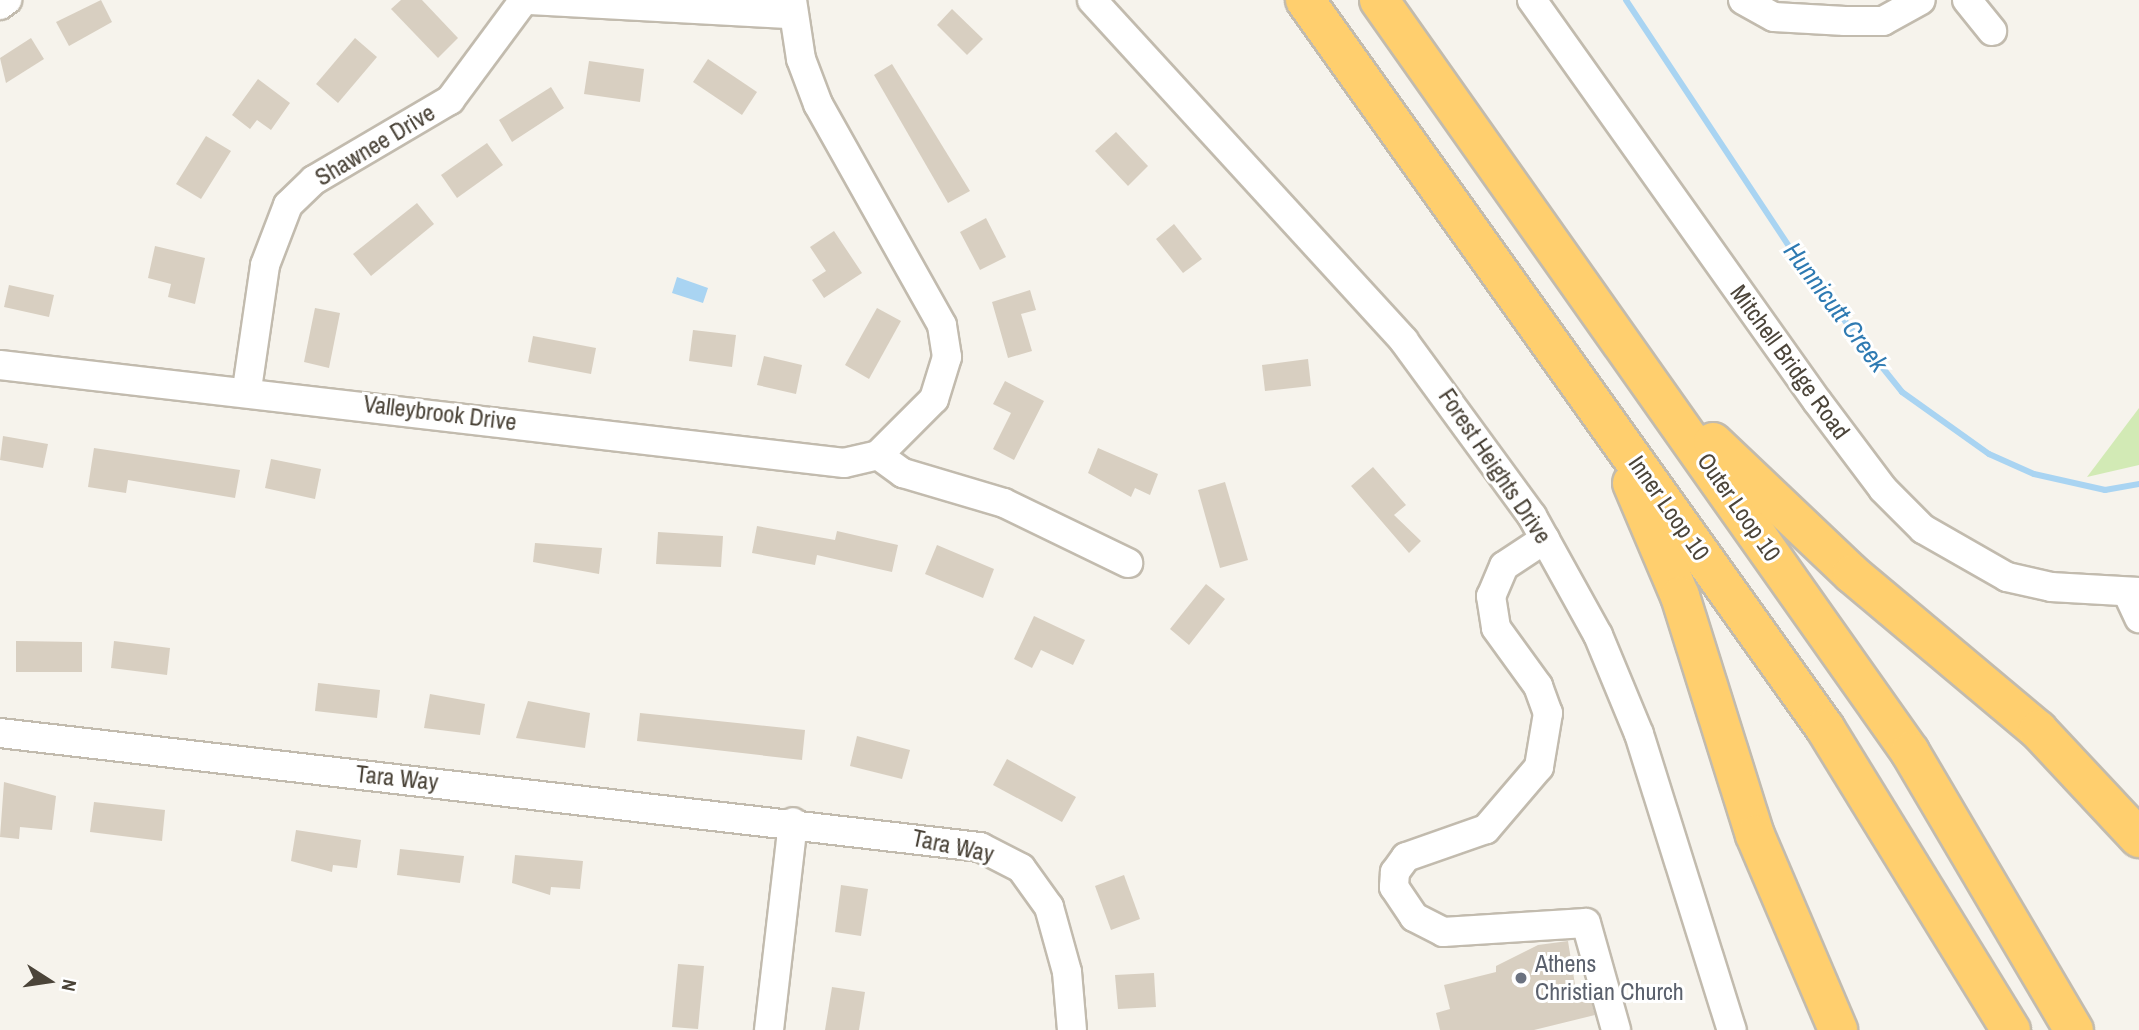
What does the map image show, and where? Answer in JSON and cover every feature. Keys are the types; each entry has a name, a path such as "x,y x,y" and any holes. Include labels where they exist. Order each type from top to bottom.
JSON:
{"highway":[{"name":"Inner Loop 10","path":"1305,0 1604,416 1887,821 2011,1030"},
{"name":"Outer Loop 10","path":"1379,0 1910,752 2072,1027"},
{"path":"1654,387 1852,573 2038,730 2139,838"},
{"path":"1604,416 1680,596 1755,835 1838,1030"}],"street":[{"path":"0,5 7,0"},
{"name":"Shawnee Drive","path":"247,389 265,265 288,205 314,180 450,100 524,0"},
{"path":"530,0 792,7"},
{"name":"Forest Heights Drive","path":"1092,0 1447,392 1545,539 1598,635 1639,734 1732,1030"},
{"name":"Mitchell Bridge Road","path":"1532,0 1817,401 1883,489 1923,529 2007,577 2051,587 2133,592"},
{"path":"1743,0 1773,17 1845,21 1883,21 1921,0"},
{"path":"1967,0 1992,31"},
{"name":"Valleybrook Drive","path":"0,365 247,389 845,463 878,456 918,421 938,392 947,357 942,325 818,104 792,7"},
{"path":"878,456 903,473 1004,503 1128,563"},
{"path":"1545,539 1504,566 1491,596 1496,628 1538,686 1548,713 1539,766 1486,829 1406,857 1395,872 1394,887 1413,917 1443,932 1586,923 1616,1030"},
{"path":"2133,592 2139,618"},
{"name":"Tara Way","path":"0,733 951,841 1021,868 1036,884 1057,931 1072,1030"},
{"path":"769,1030 793,822"}],"green space":[{"path":"2139,408 2139,465 2087,477"}],"water":[{"path":"677,277 708,288 703,303 672,293"}],"building":[{"path":"101,0 112,22 69,46 56,22"},
{"path":"401,0 422,0 458,38 438,58 391,9"},
{"path":"952,9 983,39 967,55 937,25"},
{"path":"31,38 44,59 6,83 0,58"},
{"path":"355,38 377,57 338,103 316,84"},
{"path":"708,59 757,92 742,115 693,82"},
{"path":"589,61 644,69 640,102 584,94"},
{"path":"892,64 970,191 948,203 874,75"},
{"path":"258,79 290,103 271,130 257,120 250,129 232,115"},
{"path":"551,87 564,108 512,142 499,120"},
{"path":"1116,132 1148,166 1128,186 1095,151"},
{"path":"206,136 231,151 201,199 176,184"},
{"path":"487,143 503,165 457,198 441,175"},
{"path":"417,203 434,224 371,276 353,254"},
{"path":"986,218 1006,257 980,270 960,232"},
{"path":"1174,224 1202,259 1183,273 1156,239"},
{"path":"834,231 862,273 824,298 812,280 826,271 810,247"},
{"path":"155,246 205,258 195,304 168,297 171,284 148,278"},
{"path":"9,285 54,295 49,317 4,307"},
{"path":"1030,290 1036,310 1021,314 1032,351 1008,358 992,302"},
{"path":"315,308 340,313 329,368 304,362"},
{"path":"877,308 901,321 869,379 845,365"},
{"path":"693,330 736,335 732,367 689,361"},
{"path":"533,336 596,348 591,374 528,362"},
{"path":"764,356 802,365 796,394 757,385"},
{"path":"1308,359 1311,386 1265,391 1262,365"},
{"path":"1005,381 1044,401 1014,460 993,449 1011,413 993,404"},
{"path":"3,436 48,444 43,468 0,460"},
{"path":"94,448 240,470 235,498 128,480 126,493 88,487"},
{"path":"1098,448 1158,474 1150,495 1135,488 1131,497 1088,473"},
{"path":"271,459 321,469 315,499 265,488"},
{"path":"1373,467 1406,505 1394,515 1421,541 1409,553 1351,486"},
{"path":"1225,482 1248,560 1220,568 1198,490"},
{"path":"757,526 835,540 837,531 898,545 892,572 817,555 815,565 752,553"},
{"path":"658,532 723,536 721,567 656,564"},
{"path":"535,543 602,548 599,574 533,562"},
{"path":"937,545 994,569 983,598 925,574"},
{"path":"1206,584 1225,599 1189,645 1170,629"},
{"path":"1034,616 1085,640 1073,665 1041,650 1032,668 1014,659"},
{"path":"16,641 82,642 82,672 16,672"},
{"path":"114,641 170,648 167,675 111,668"},
{"path":"318,683 380,690 377,718 315,711"},
{"path":"430,694 485,704 480,735 424,728"},
{"path":"528,701 590,713 585,748 516,738"},
{"path":"640,713 805,730 802,760 637,741"},
{"path":"857,736 910,750 902,779 850,766"},
{"path":"1007,759 1076,797 1062,822 993,785"},
{"path":"4,782 56,796 52,830 20,827 19,839 0,837"},
{"path":"94,802 165,810 162,841 90,832"},
{"path":"296,830 361,840 357,868 333,865 332,872 291,861"},
{"path":"400,849 464,856 460,883 397,875"},
{"path":"515,855 583,861 580,889 551,887 550,895 512,883"},
{"path":"1124,875 1140,919 1111,930 1095,886"},
{"path":"841,885 868,889 861,936 835,932"},
{"name":"Athens Christian Church","path":"1568,941 1577,997 1589,994 1595,1015 1534,1030 1440,1030 1436,1013 1450,1009 1444,985 1496,972 1496,966 1538,945"},
{"path":"678,964 704,966 698,1029 672,1027"},
{"path":"1154,973 1156,1007 1118,1009 1115,975"},
{"path":"832,987 865,992 859,1030 825,1030"}],"waterway":[{"name":"Hunnicutt Creek","path":"1626,0 1808,275 1902,392 1989,454 2034,474 2105,490 2139,484"}],"place":[{"name":"Athens Christian Church","path":"1521,978"}]}
